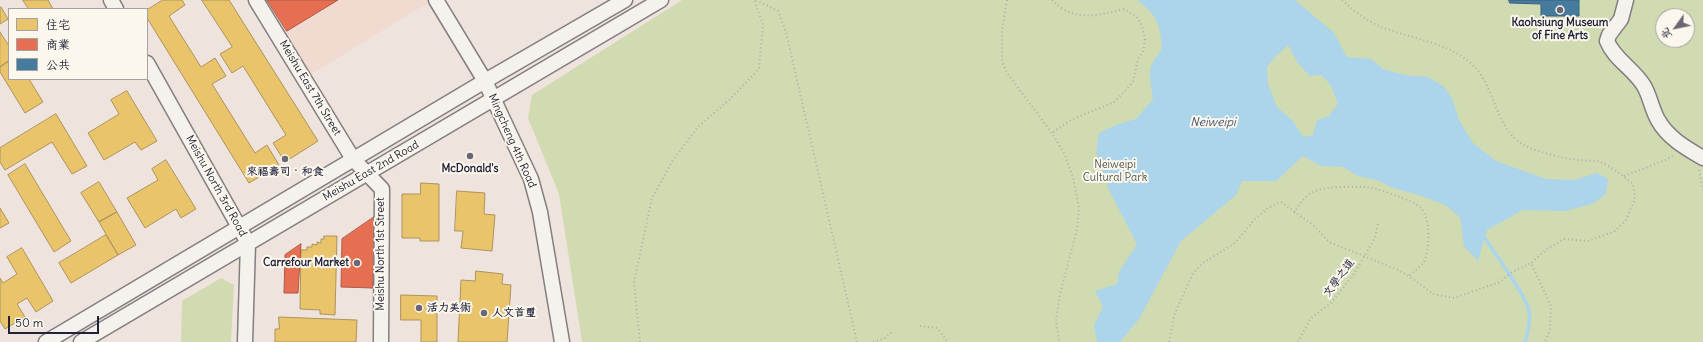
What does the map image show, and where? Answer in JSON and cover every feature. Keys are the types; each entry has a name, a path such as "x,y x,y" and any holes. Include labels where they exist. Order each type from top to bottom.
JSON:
{"street":[{"name":"Meishu East 7th Street","path":"256,0 353,159 368,172"},
{"name":"Mingcheng 4th Road","path":"436,0 485,81 531,179 540,212 562,342"},
{"name":"Meishu East 2nd Road","path":"46,342 624,0"},
{"name":"Meishu East 2nd Road","path":"81,342 661,0"},
{"path":"1626,0 1622,20 1609,35 1607,41 1610,49 1631,70 1644,86 1658,121 1678,143 1685,147 1701,163"},
{"name":"Meishu North 3rd Road","path":"148,65 248,243 245,342"},
{"name":"Meishu North 1st Street","path":"368,172 382,189 381,342"}],"path":[{"path":"640,342 634,282 652,198 673,160 698,127 729,100 759,68 763,24 755,0"},
{"path":"755,0 778,11 786,32 857,342"},
{"path":"1007,0 1002,30 1002,60 1007,73 1052,133 1065,155 1079,208 1077,229 1060,294 1056,321 1059,342"},
{"path":"1052,0 1058,6 1074,15 1096,16 1124,9 1136,16 1142,25 1145,40 1143,52 1138,59 1133,82 1114,102 1071,120 1052,133"},
{"path":"1168,342 1175,314 1193,273 1203,262 1235,243 1255,219 1268,208 1281,202 1294,213 1313,225 1329,242 1409,276 1433,294 1454,298 1502,281 1512,272 1531,263 1546,249 1564,239 1588,241 1615,231 1626,220 1635,199 1633,184 1624,176 1599,162 1580,161 1544,153 1519,142 1503,123 1483,77 1469,61 1440,44 1383,27 1357,14 1342,0"},
{"path":"1624,176 1666,160 1685,147"},
{"path":"1701,163 1703,190"},
{"path":"1294,213 1302,200 1318,190 1349,187 1365,187 1409,202 1421,208 1427,217 1429,239 1423,263 1409,276"},
{"name":"文學之道","path":"1298,342 1311,318 1331,303 1354,274 1363,256 1375,238 1378,223"},
{"path":"1531,263 1551,306 1550,330 1545,342"},
{"path":"920,326 937,328 948,342"},
{"path":"873,342 885,338 892,332"}],"shaded area":[{"path":"266,0 433,0 310,75"}],"green space":[{"name":"Neiweipi Cultural Park","path":"682,0 1703,0 1703,342 582,342 559,194 528,118 532,95"},
{"path":"221,278 234,285 231,342 181,342 182,301"}],"water":[{"name":"Neiweipi","path":"1137,0 1295,0 1334,33 1347,57 1371,59 1383,69 1405,75 1428,77 1443,86 1452,98 1459,120 1473,143 1496,161 1546,179 1574,180 1597,173 1608,179 1606,194 1592,204 1565,211 1523,210 1487,230 1478,261 1464,246 1460,217 1445,205 1419,195 1393,188 1377,180 1358,176 1343,167 1321,166 1303,156 1276,181 1242,181 1236,195 1181,241 1139,319 1120,342 1097,342 1094,325 1103,307 1095,291 1117,284 1119,272 1137,244 1109,190 1096,152 1099,133 1116,125 1136,119 1153,99 1150,72 1153,62 1162,49 1157,21 1144,5","holes":["1288,45 1298,63 1310,76 1322,75 1331,86 1338,104 1329,116 1317,120 1313,135 1303,137 1293,121 1277,107 1268,84 1267,67"]}],"building: 住宅":[{"path":"23,0 48,0 52,8 28,8"},
{"path":"163,0 182,0 185,5 169,16 201,67 215,58 226,76 212,84 255,153 267,145 279,165 249,183 148,20 148,9"},
{"path":"202,0 229,0 318,141 285,162 273,143 286,135 243,66 232,73 220,54 232,47"},
{"path":"1,7 8,19 0,24 0,8"},
{"path":"0,32 8,44 8,62 0,67"},
{"path":"8,62 8,80 30,80 43,102 25,113 0,72 0,67"},
{"path":"127,91 157,141 141,150 135,142 104,160 88,133 119,114 111,100"},
{"path":"56,114 87,166 72,174 52,142 5,170 0,162 0,148"},
{"path":"166,160 196,209 181,218 176,209 145,228 127,198 158,180 152,169"},
{"path":"25,164 71,241 54,252 8,175"},
{"path":"99,182 117,212 99,222 81,193"},
{"path":"421,183 439,184 439,241 420,241 420,238 402,238 402,194 420,194"},
{"path":"457,191 485,193 484,214 495,215 492,251 461,248 463,231 455,231"},
{"path":"0,208 9,223 0,228"},
{"path":"117,212 136,245 118,255 99,222"},
{"path":"106,235 118,255 71,283 59,263"},
{"path":"324,236 337,236 335,315 320,314 320,310 300,309 301,250 307,250 307,247 312,247 312,244 317,245 317,242 321,243 321,239 324,239"},
{"path":"22,248 53,301 36,312 27,298 17,304 25,317 5,329 0,321 0,278 3,283 17,274 7,257"},
{"name":"人文首璽","path":"476,271 503,274 502,284 511,285 507,342 458,342 461,280 475,281"},
{"name":"活力美術","path":"401,295 437,296 437,342 421,342 421,320 401,320"},
{"path":"279,317 357,320 356,342 275,342 275,329 279,329"}],"building: 商業":[{"path":"267,0 338,0 287,31"},
{"name":"Carrefour Market","path":"374,217 373,288 341,287 342,239"},
{"path":"301,244 298,293 284,293 285,255"}],"building: 公共":[{"name":"Kaohsiung Museum of Fine Arts","path":"1509,0 1579,0 1579,16 1541,16 1541,4 1510,3"}],"waterway":[{"path":"1485,238 1517,285 1527,304 1530,319 1525,342"}],"place":[{"name":"Kaohsiung Museum of Fine Arts","path":"1560,10"},
{"name":"McDonald's","path":"470,156"},
{"name":"來福壽司‧和食","path":"285,159"},
{"name":"Carrefour Market","path":"357,263"},
{"name":"活力美術","path":"419,308"},
{"name":"人文首璽","path":"484,313"}]}
